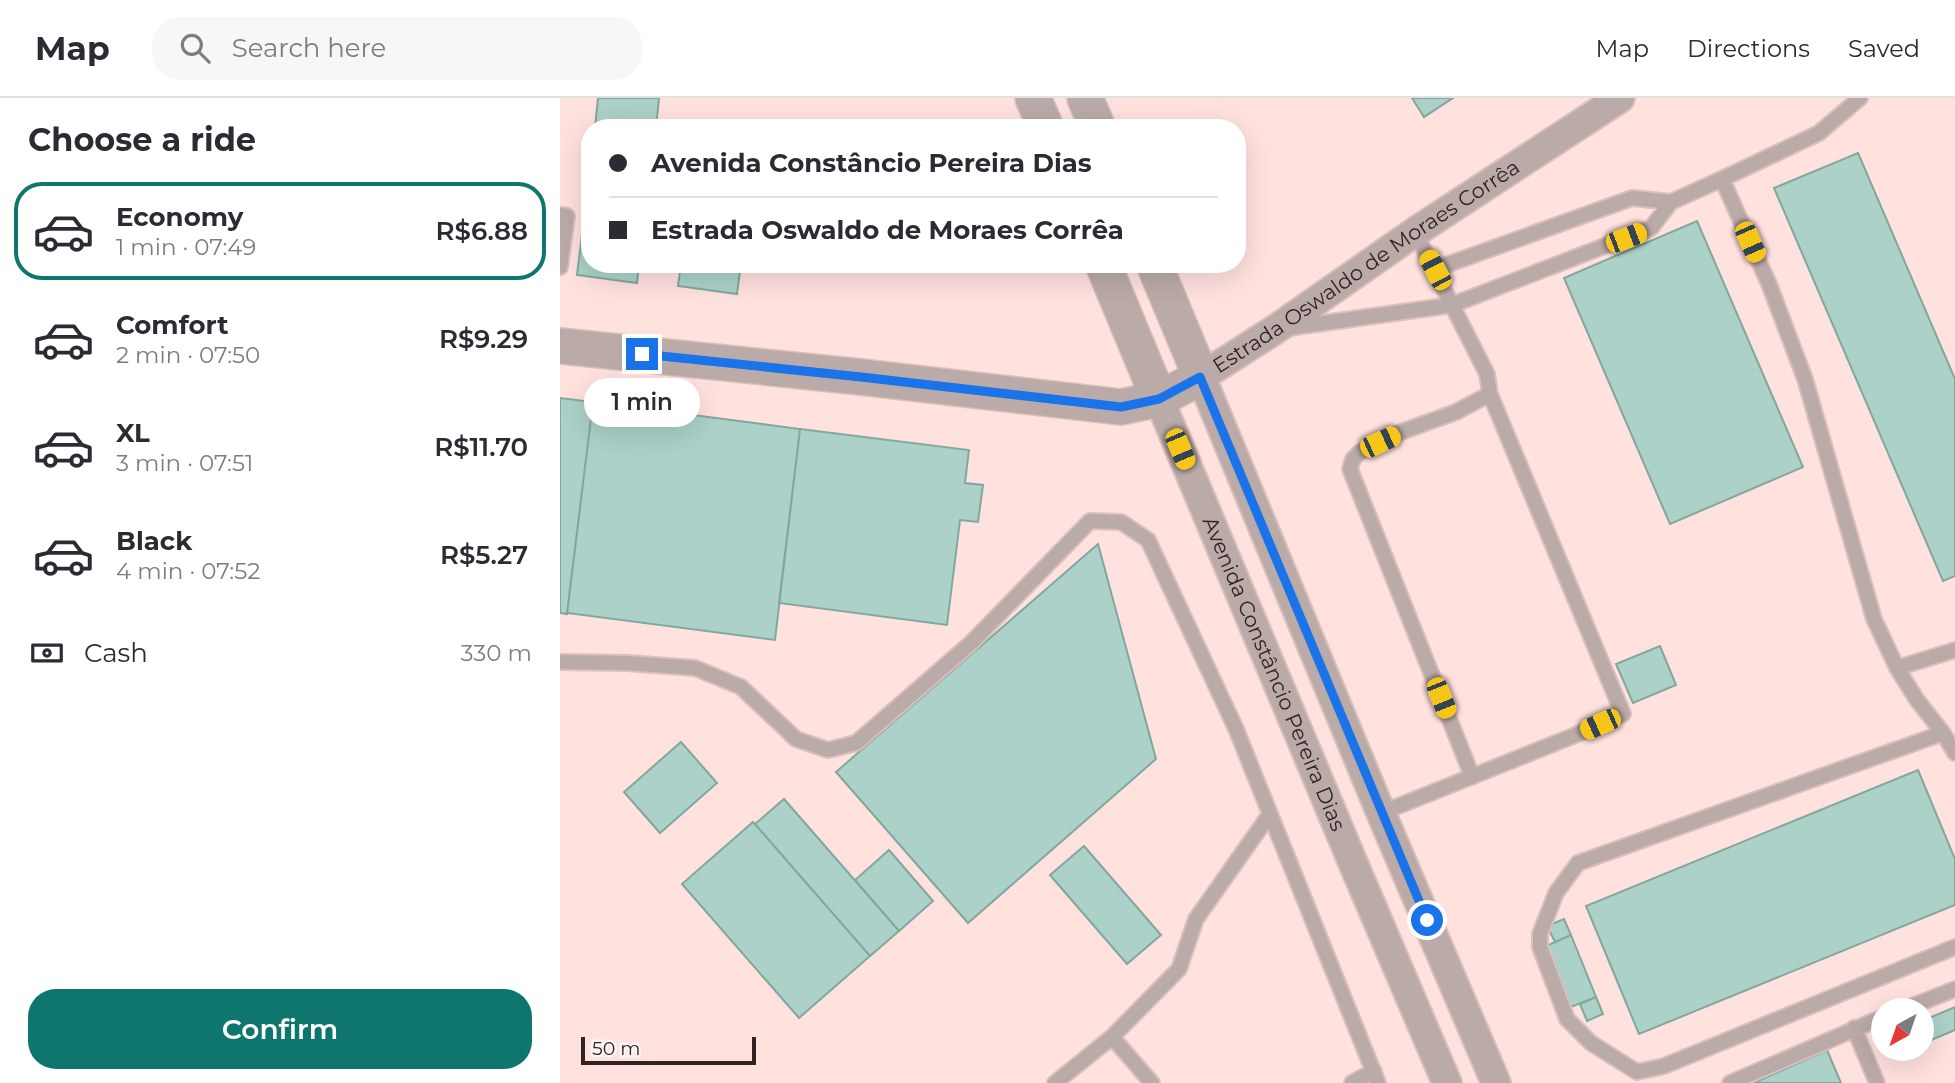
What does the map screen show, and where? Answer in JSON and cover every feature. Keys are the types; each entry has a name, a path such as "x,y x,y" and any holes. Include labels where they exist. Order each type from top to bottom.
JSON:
{"street":[{"path":"1033,98 1042,119"},
{"name":"Estrada Oswaldo de Moraes Corrêa","path":"560,346 1121,407 1159,399 1200,377 1276,329 1415,232 1620,98"},
{"name":"Avenida Constâncio Pereira Dias","path":"1107,273 1447,1083"},
{"path":"1158,273 1496,1083"},
{"path":"1356,870 1398,852"}],"lane":[{"path":"1276,329 1452,305 1651,228 1671,202 1819,133 1860,98"},
{"path":"1721,179 1769,284 1805,379 1874,619 1897,668 1955,752"},
{"path":"1435,270 1632,198 1671,202"},
{"path":"560,215 567,216 560,267"},
{"path":"1381,813 1623,714 1490,394 1486,374 1415,232"},
{"path":"1472,776 1350,470 1353,459 1360,452 1401,432 1456,412 1490,394"},
{"path":"560,662 695,668 741,687 796,739 828,750 856,743 971,643 1090,521 1121,522 1148,540 1236,729 1376,1077 1352,1083"},
{"path":"1897,668 1955,650"},
{"path":"1943,733 1578,863 1556,893 1540,934 1540,947 1567,1019 1591,1043 1637,1072 1664,1066 1955,947"},
{"path":"1055,1083 1112,1037 1179,969 1196,919 1270,814"},
{"path":"1932,998 1955,989"},
{"path":"1730,1083 1871,1022"},
{"path":"1854,1028 1877,1083"},
{"path":"1112,1037 1152,1083"}],"building":[{"path":"598,98 659,98 657,119 596,119"},
{"path":"1412,98 1453,98 1424,117"},
{"path":"1858,153 1955,379 1955,576 1943,581 1774,188"},
{"path":"1697,221 1803,467 1670,524 1564,278"},
{"path":"581,242 581,273 638,273 637,283 577,275"},
{"path":"680,273 740,273 737,294 678,286"},
{"path":"560,398 593,402 567,614 560,613"},
{"path":"593,402 800,429 775,640 567,613"},
{"path":"800,429 969,450 965,483 983,485 978,522 960,520 947,625 779,603"},
{"path":"1098,544 1156,759 968,923 836,772"},
{"path":"1660,646 1676,685 1633,703 1616,664"},
{"path":"681,742 717,783 660,833 624,792"},
{"path":"1918,770 1955,859 1955,905 1639,1034 1586,906"},
{"path":"784,799 899,931 870,956 755,824"},
{"path":"753,822 870,956 799,1018 682,884"},
{"path":"1084,846 1161,935 1127,964 1050,875"},
{"path":"889,850 933,901 899,931 855,880"},
{"path":"1564,919 1571,935 1555,942 1547,926"},
{"path":"1571,935 1596,997 1571,1007 1546,946"},
{"path":"1596,997 1603,1014 1587,1021 1580,1004"},
{"path":"1955,1007 1955,1030 1934,1039 1934,1016"},
{"path":"1827,1050 1841,1083 1754,1083"}],"route":[{"path":"642,354 1121,407 1159,399 1200,377 1427,920"}]}
